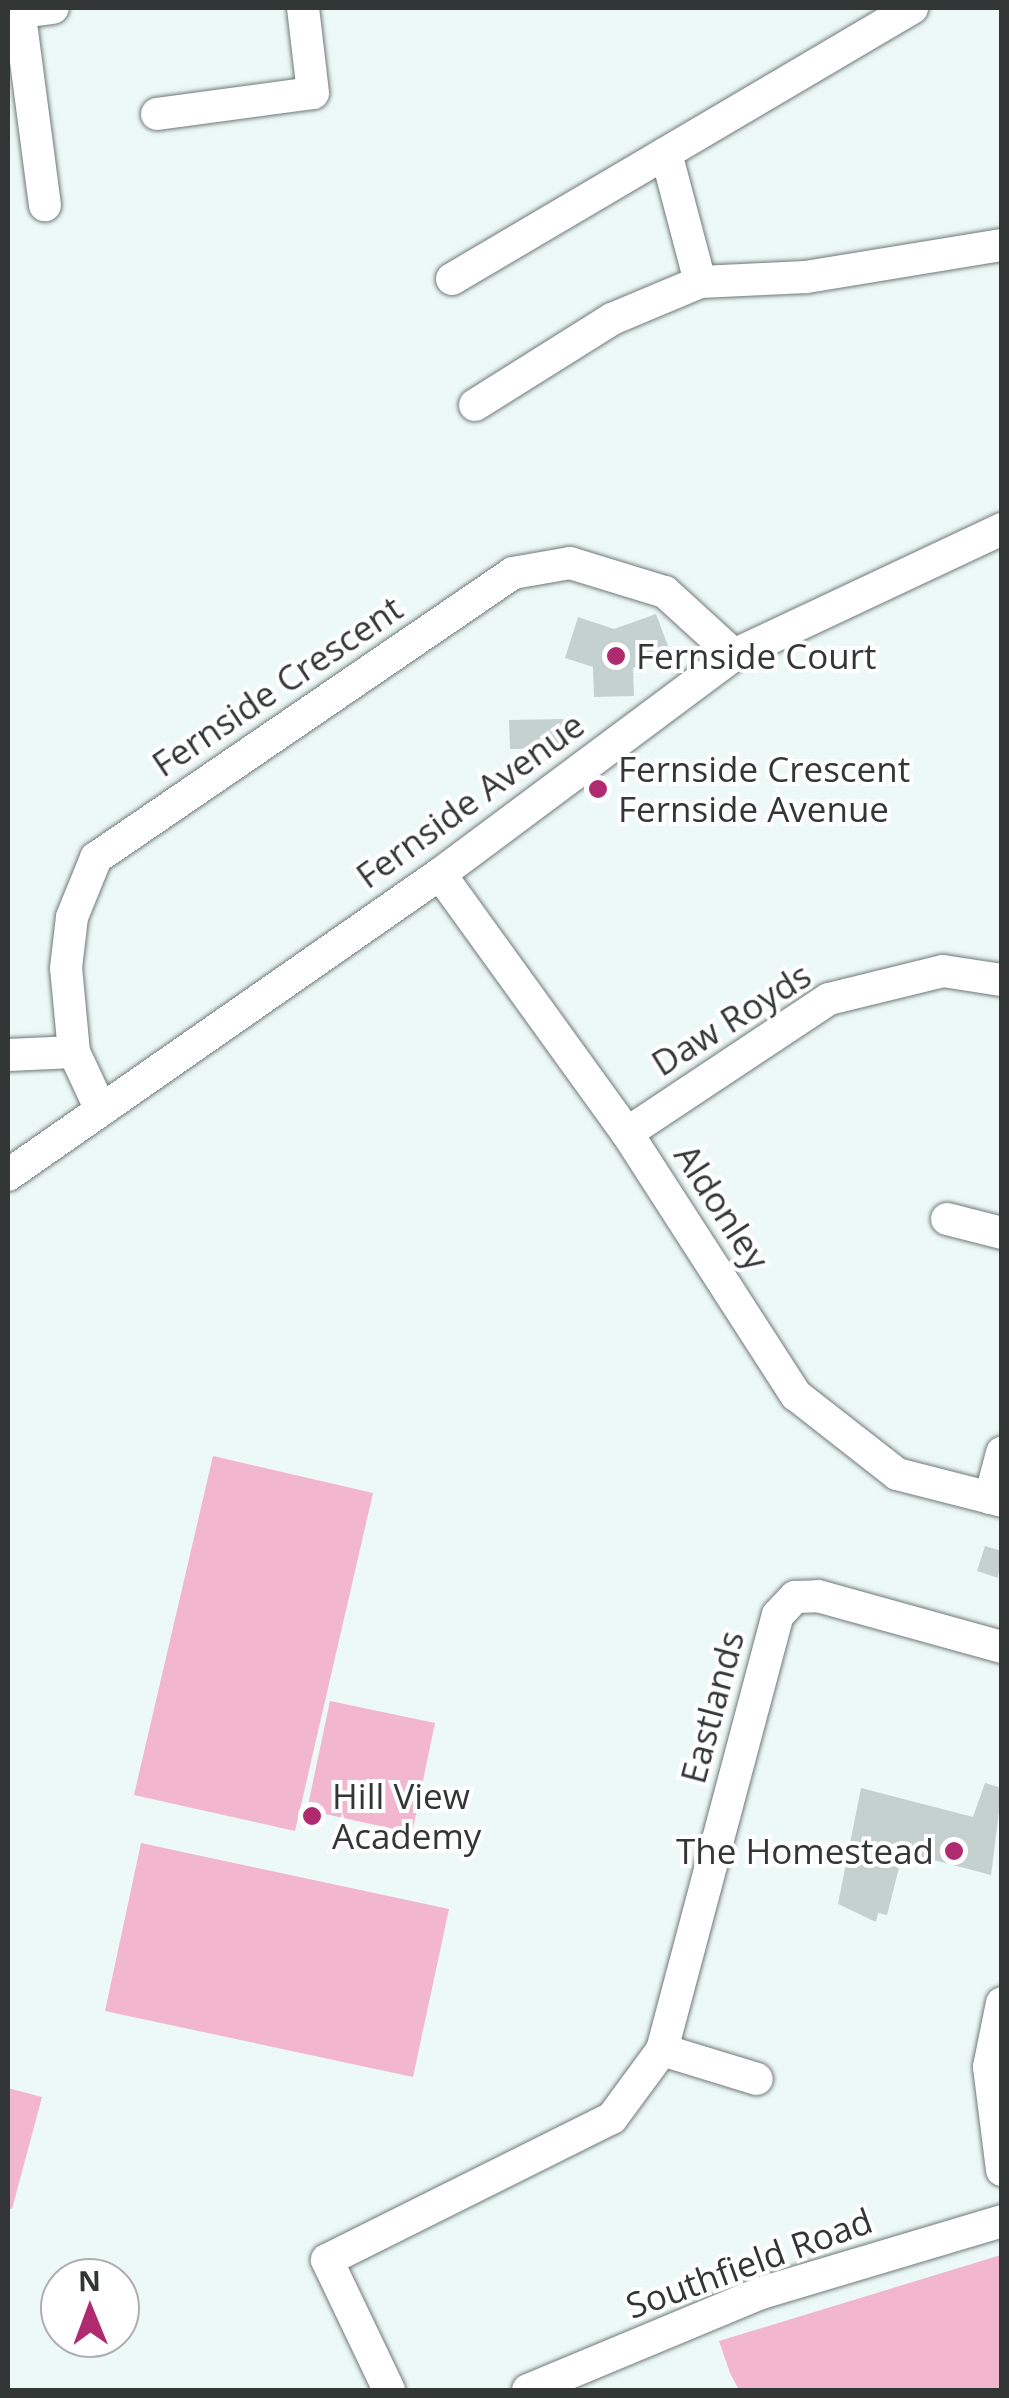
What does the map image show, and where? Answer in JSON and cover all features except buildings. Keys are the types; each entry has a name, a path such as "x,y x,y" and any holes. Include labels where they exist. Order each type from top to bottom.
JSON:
{"street":[{"path":"44,204 22,150 20,10 53,8"},
{"path":"157,114 313,93 302,8"},
{"path":"452,278 522,232 666,154 912,8"},
{"path":"666,154 700,282"},
{"path":"475,405 612,319 700,282 806,277 1002,245"},
{"name":"Fernside Avenue","path":"8,1175 440,874 734,656 1002,528"},
{"name":"Fernside Crescent","path":"101,1110 74,1052 66,968 72,917 96,858 513,573 570,563 665,592 734,656"},
{"name":"Aldonley","path":"440,874 627,1134 796,1395 897,1474 996,1499"},
{"name":"Daw Royds","path":"627,1134 829,999 943,971 1002,980"},
{"path":"8,1056 74,1052"},
{"path":"947,1218 1002,1233"},
{"path":"996,1499 1002,1453"},
{"name":"Eastlands","path":"389,2390 327,2260 612,2118 662,2050 778,1615 795,1598 818,1596 1002,1646"},
{"path":"1002,2003 988,2067 1002,2170"},
{"path":"662,2050 757,2079"},
{"name":"Southfield Road","path":"528,2390 760,2293 1002,2222"}],"shaded area":[{"path":"213,1456 373,1493 295,1831 134,1795"},
{"path":"330,1701 435,1723 412,1833 307,1810"},
{"path":"141,1843 449,1909 413,2077 105,2011"},
{"path":"8,2088 42,2097 12,2209 8,2208"},
{"path":"1001,2255 1001,2390 739,2390 730,2373 719,2341"}],"place":[{"name":"Fernside Court","path":"616,656"},
{"name":"Fernside Crescent Fernside Avenue","path":"598,789"},
{"name":"Hill View Academy","path":"312,1816"},
{"name":"The Homestead","path":"954,1851"}]}
